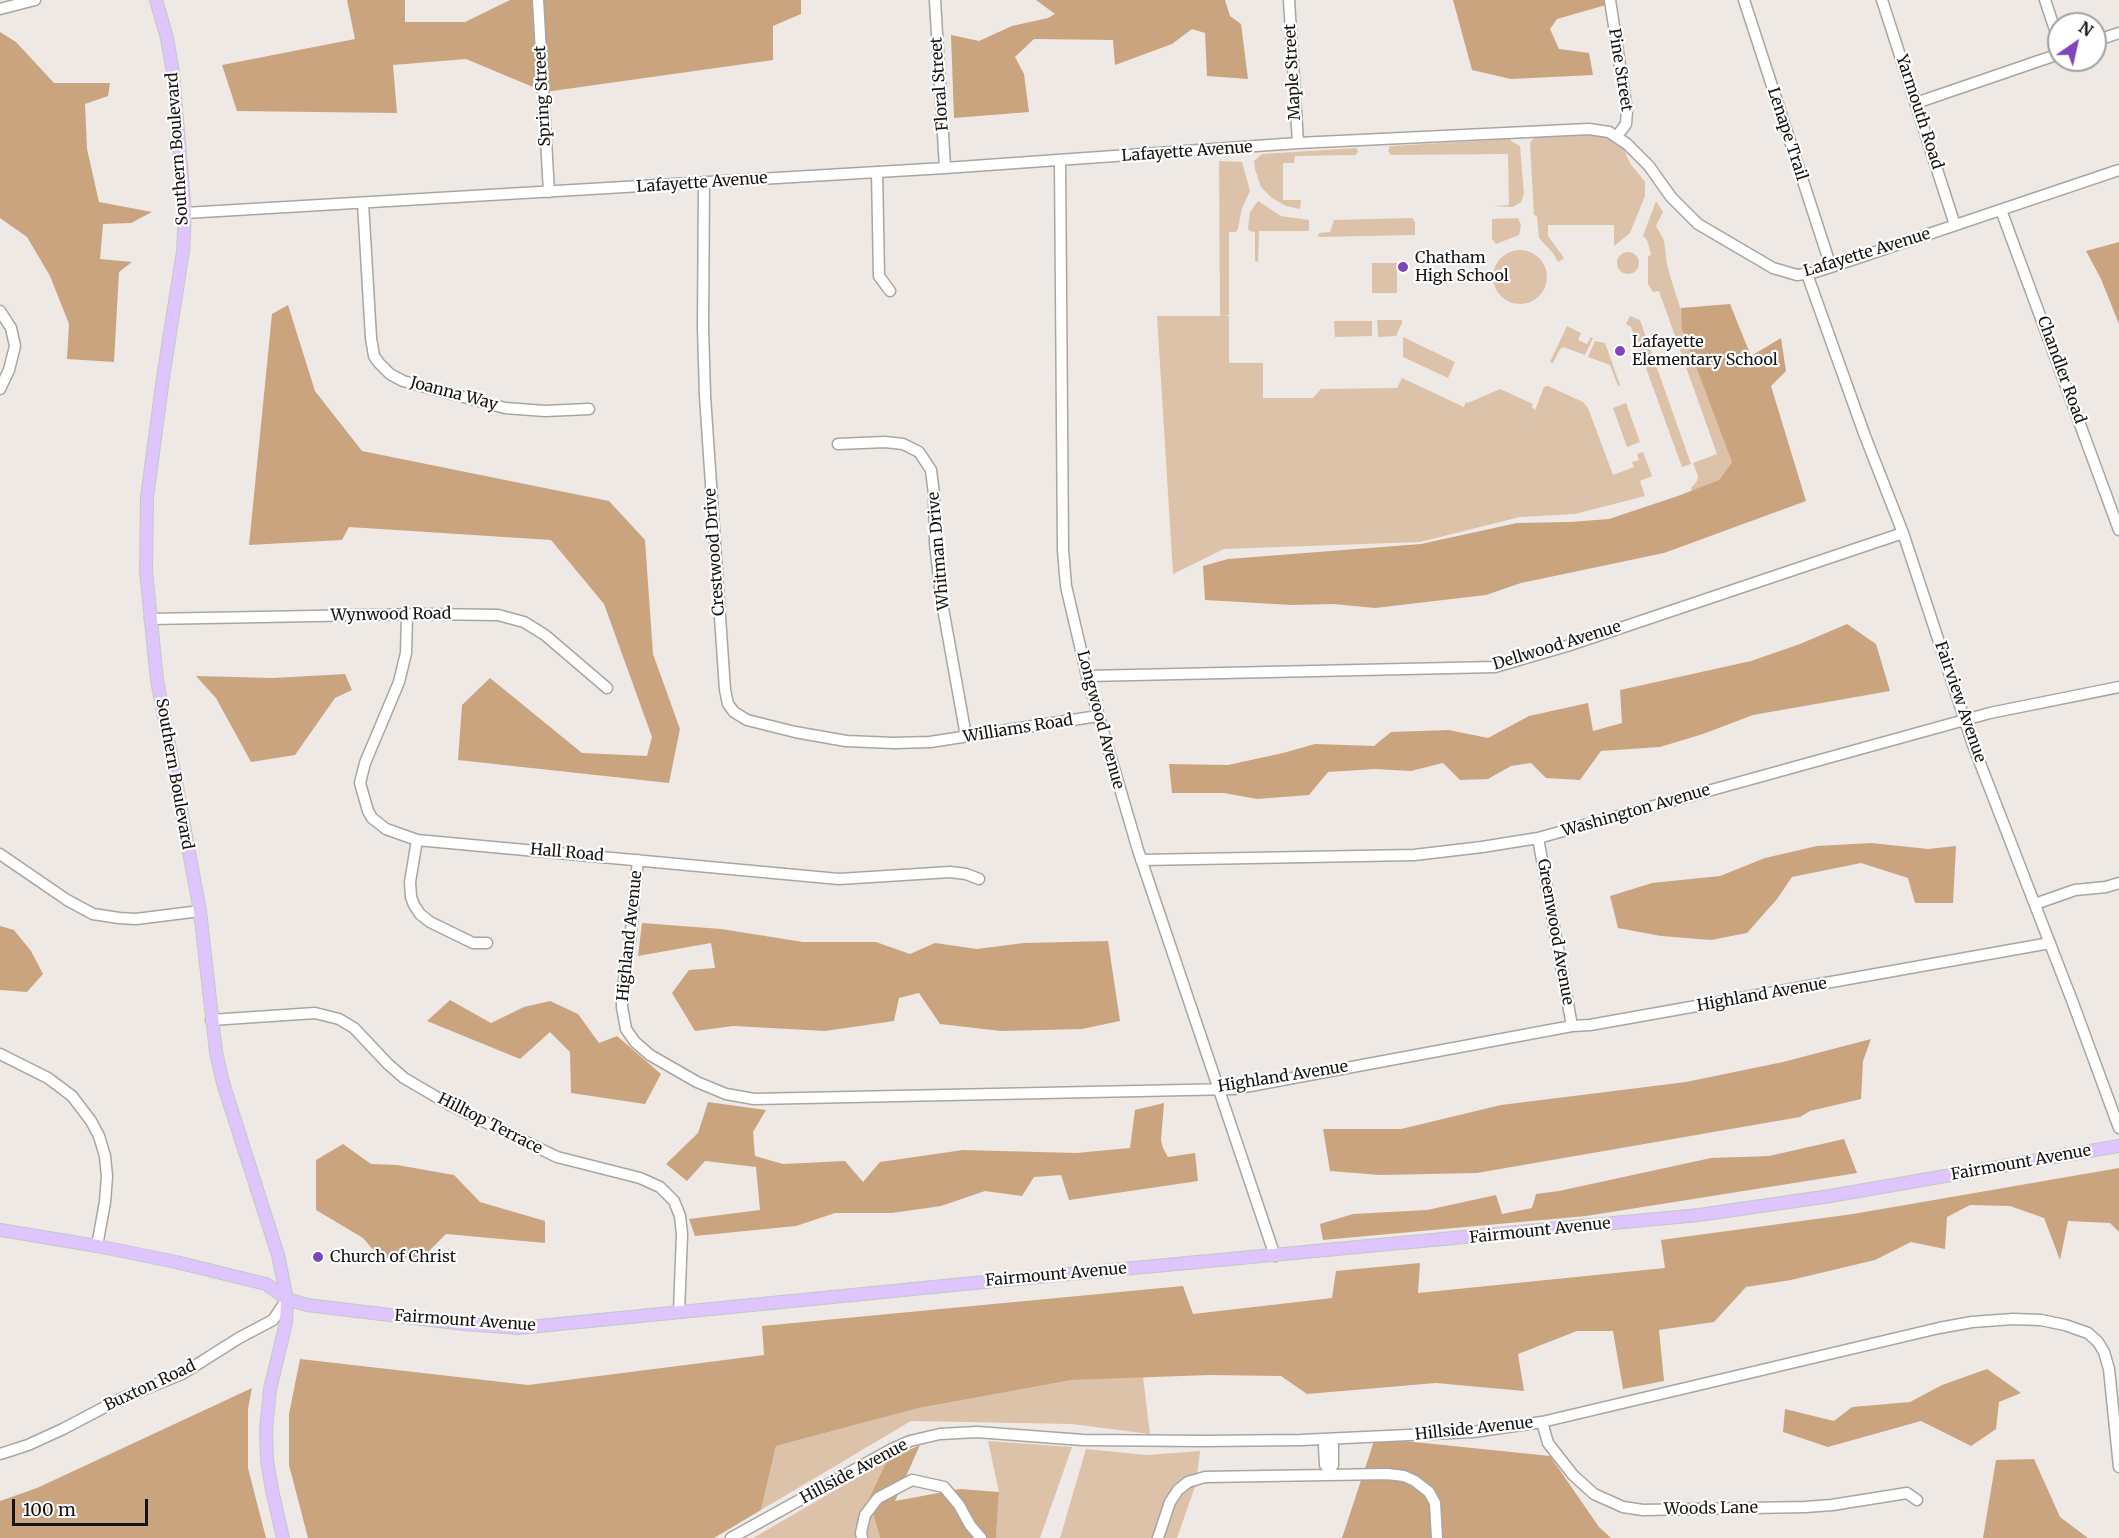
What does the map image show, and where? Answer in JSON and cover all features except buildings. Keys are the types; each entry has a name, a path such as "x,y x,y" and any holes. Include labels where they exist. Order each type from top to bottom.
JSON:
{"main road":[{"name":"Southern Boulevard","path":"156,0 166,31 173,73 185,213 183,251 162,381 147,497 146,572 161,701 200,910 211,1020 223,1083 278,1255 287,1299 286,1323 270,1389 266,1430 270,1480 284,1538"},
{"name":"Fairmount Avenue","path":"0,1230 97,1246 266,1284 287,1299 307,1305 519,1328 1526,1233 1762,1207 2119,1146"}],"street":[{"path":"0,9 35,0"},
{"name":"Spring Street","path":"538,0 549,192"},
{"name":"Floral Street","path":"935,0 945,168"},
{"name":"Maple Street","path":"1289,0 1298,143"},
{"name":"Pine Street","path":"1610,0 1627,111 1626,124 1617,136"},
{"name":"Lenape Trail","path":"1744,0 1831,267"},
{"name":"Yarmouth Road","path":"1882,0 1955,225"},
{"path":"1916,103 2047,58"},
{"name":"Lafayette Avenue","path":"185,213 1060,161 1298,143 1589,129 1609,132 1617,136 1643,158 1671,197 1698,224 1773,268 1790,274 1806,274 2119,170"},
{"name":"Longwood Avenue","path":"1060,161 1064,566 1067,593 1098,716 1141,860 1275,1256"},
{"path":"877,172 879,276 890,291"},
{"name":"Crestwood Drive","path":"704,182 705,386 725,690 728,705 747,720 846,741 894,743 937,741"},
{"name":"Joanna Way","path":"363,203 370,338 374,356 390,374 403,381 505,408 545,411 589,409"},
{"name":"Chandler Road","path":"2001,210 2119,530"},
{"name":"Fairview Avenue","path":"1806,274 1865,436 1904,533 1974,745 2119,1128"},
{"path":"0,311 11,328 15,346 9,370 0,390"},
{"name":"Whitman Drive","path":"838,444 885,442 903,444 919,452 931,470 941,597 966,736"},
{"name":"Dellwood Avenue","path":"1087,676 1495,667 1567,646 1904,533"},
{"name":"Hall Road","path":"407,615 406,653 399,682 365,764 360,783 364,803 372,818 386,829 417,840 839,879 950,872 966,874 979,879"},
{"name":"Wynwood Road","path":"150,618 498,615 524,622 544,634 607,688"},
{"name":"Washington Avenue","path":"1141,860 1414,855 1538,838 1990,713 2119,687"},
{"name":"Williams Road","path":"937,741 1098,716"},
{"name":"Greenwood Avenue","path":"1538,838 1572,1026"},
{"path":"417,840 410,882 411,897 420,914 441,928 472,943 487,943"},
{"path":"0,854 67,900 93,914 136,918 200,910"},
{"name":"Highland Avenue","path":"638,860 622,1007 626,1029 634,1042 650,1055 697,1082 726,1094 754,1099 1234,1089 1572,1026 1590,1025 2050,943"},
{"path":"2035,904 2075,890 2119,884"},
{"name":"Hilltop Terrace","path":"211,1020 315,1013 339,1019 354,1029 404,1078 450,1104 557,1157 640,1178 660,1187 674,1201 680,1216 682,1234 679,1312"},
{"path":"0,1054 48,1078 72,1096 99,1136 105,1156 107,1176 97,1246"},
{"name":"Buxton Road","path":"0,1454 27,1445 120,1399 182,1374 239,1338 273,1320 287,1299"},
{"name":"Hillside Avenue","path":"731,1538 892,1449 910,1441 940,1434 977,1432 1083,1440 1328,1441 1473,1432 1542,1422 1939,1328 1996,1320 2041,1320 2088,1333 2098,1342 2109,1369 2119,1467"},
{"name":"Woods Lane","path":"1542,1422 1548,1443 1573,1474 1594,1494 1623,1507 1643,1510 1805,1508 1907,1493 1917,1500"},
{"path":"1328,1441 1324,1446 1324,1455 1325,1465 1330,1472"},
{"path":"1158,1538 1170,1502 1178,1490 1188,1482 1205,1477 1330,1472 1387,1474 1404,1476 1415,1481 1429,1492 1435,1503 1437,1538"},
{"path":"862,1538 865,1515 878,1498 912,1480 944,1487 981,1538"}],"shaded area":[{"path":"347,0 405,0 405,22 465,22 510,0 801,0 801,14 773,26 773,60 545,92 466,59 393,65 397,113 237,111 222,65 355,39"},
{"path":"1036,0 1225,0 1230,16 1241,24 1248,79 1207,76 1205,33 1192,29 1172,44 1115,65 1113,40 1034,39 1015,57 1024,74 1029,112 954,118 951,35 979,41 1012,26 1048,18 1055,14"},
{"path":"1453,0 1605,0 1606,5 1557,19 1550,29 1559,49 1589,53 1593,75 1511,79 1472,70"},
{"path":"0,32 16,42 54,83 110,83 108,96 85,104 87,149 99,202 152,212 131,223 103,224 100,259 132,262 119,272 114,362 67,359 69,324 50,276 27,237 0,218"},
{"path":"1590,133 1604,136 1623,147 1630,163 1645,182 1645,196 1630,233 1614,246 1614,225 1548,225 1548,236 1564,258 1558,262 1539,238 1537,216 1534,215 1530,143 1534,138"},
{"path":"1510,139 1520,146 1524,194 1521,202 1513,207 1493,206 1509,205 1508,154 1391,155 1388,151 1390,146"},
{"path":"1356,148 1358,151 1356,155 1295,156 1294,163 1283,163 1283,200 1301,200 1300,209 1286,206 1272,198 1261,187 1255,169 1254,161 1262,154"},
{"path":"1219,161 1242,162 1250,191 1242,208 1238,229 1236,232 1229,232 1229,315 1224,315 1229,316 1229,363 1263,363 1263,398 1313,398 1321,389 1397,388 1402,378 1464,407 1466,402 1500,389 1533,404 1532,408 1535,409 1531,421 1544,387 1548,386 1583,402 1588,408 1613,475 1634,467 1632,462 1639,460 1637,454 1643,452 1652,476 1640,481 1645,496 1575,514 1520,517 1420,542 1224,549 1173,574 1157,316 1220,316"},
{"path":"1258,201 1281,216 1309,220 1309,231 1259,231 1258,262 1255,261 1255,232 1249,231 1248,228 1250,212"},
{"path":"1656,201 1663,212 1656,226 1664,240 1667,265 1732,462 1719,480 1692,491 1691,488 1698,476 1693,463 1717,454 1659,291 1653,292 1648,284 1648,257 1651,254 1647,240 1643,236"},
{"path":"1412,218 1415,222 1415,235 1318,237 1319,233 1330,232 1334,220"},
{"path":"1518,218 1521,225 1519,235 1496,244 1492,239 1492,219"},
{"path":"2119,242 2119,324 2101,279 2086,251"},
{"path":"1520,250 1530,252 1539,258 1545,267 1547,277 1545,287 1539,296 1530,302 1520,304 1510,302 1501,296 1495,287 1493,277 1495,267 1501,258 1510,252"},
{"path":"1628,252 1636,255 1639,263 1636,271 1628,274 1620,271 1617,263 1620,255"},
{"path":"1372,263 1397,263 1397,293 1372,293"},
{"path":"1730,304 1751,356 1781,338 1786,371 1771,386 1806,501 1664,553 1521,583 1486,595 1375,608 1333,604 1292,605 1205,600 1203,566 1228,559 1421,544 1517,523 1609,519 1719,480 1732,462 1682,329 1681,308"},
{"path":"288,305 315,391 362,451 609,501 645,540 653,654 680,729 669,783 458,760 462,705 490,678 582,753 647,756 652,737 604,604 551,540 349,527 342,540 249,545 272,314"},
{"path":"1630,316 1640,320 1691,464 1682,467 1631,327 1626,324"},
{"path":"1377,320 1402,320 1402,323 1396,336 1378,337"},
{"path":"1334,321 1372,321 1372,336 1335,337"},
{"path":"1567,326 1581,333 1578,340 1587,344 1591,337 1593,338 1585,355 1563,347 1553,363 1550,362"},
{"path":"1403,337 1455,362 1448,378 1403,357"},
{"path":"1595,341 1605,343 1620,385 1618,386 1610,365 1588,357"},
{"path":"1626,403 1640,442 1627,447 1613,408"},
{"path":"1847,624 1876,644 1890,691 1753,715 1660,747 1601,751 1580,780 1546,778 1531,763 1511,766 1488,779 1460,780 1443,763 1411,771 1375,769 1328,772 1309,795 1257,799 1224,793 1172,793 1169,764 1228,765 1315,744 1374,746 1391,732 1449,730 1488,738 1529,716 1588,703 1593,731 1622,723 1620,690 1751,661"},
{"path":"345,674 352,690 335,698 295,755 251,762 216,698 196,676 273,678"},
{"path":"1871,843 1928,849 1956,846 1953,903 1915,903 1908,878 1861,863 1792,877 1777,899 1747,933 1711,940 1661,936 1618,928 1610,896 1652,883 1720,876 1765,858 1817,846"},
{"path":"642,923 721,929 803,942 876,942 910,954 935,943 977,949 1024,943 1108,941 1120,1021 1082,1029 1001,1031 940,1024 919,993 899,998 894,1021 825,1031 733,1026 695,1031 672,993 689,970 715,968 711,943 638,956"},
{"path":"0,926 14,930 31,951 43,974 27,992 0,990"},
{"path":"450,1000 491,1023 524,1007 550,1001 578,1014 599,1043 617,1036 661,1074 645,1104 571,1093 570,1052 550,1032 520,1059 427,1021"},
{"path":"1871,1039 1863,1061 1861,1099 1810,1111 1800,1117 1477,1173 1380,1175 1330,1171 1323,1129 1401,1129 1501,1105 1686,1082 1783,1062"},
{"path":"708,1102 766,1110 753,1132 755,1156 783,1164 845,1161 863,1182 880,1162 963,1150 1076,1153 1130,1148 1135,1110 1164,1103 1161,1140 1163,1148 1168,1157 1195,1153 1198,1181 1069,1200 1061,1175 1034,1177 1022,1196 985,1191 941,1206 892,1213 835,1213 796,1226 695,1236 689,1219 760,1210 756,1167 705,1161 687,1181 666,1164 698,1133"},
{"path":"1844,1139 1857,1173 1586,1216 1323,1240 1320,1224 1353,1214 1427,1210 1496,1195 1502,1214 1532,1208 1536,1194 1711,1158 1769,1156"},
{"path":"343,1144 371,1164 397,1165 454,1175 480,1202 545,1221 545,1243 446,1234 423,1257 380,1258 363,1238 316,1210 316,1160"},
{"path":"2119,1168 2119,1232 2110,1223 2068,1221 2060,1260 2044,1218 2010,1206 1970,1205 1947,1217 1945,1249 1911,1242 1875,1260 1791,1280 1746,1287 1714,1322 1659,1330 1664,1381 1623,1389 1613,1331 1577,1331 1518,1354 1524,1391 1436,1383 1307,1394 1281,1376 1209,1375 1072,1380 919,1408 776,1446 761,1510 714,1538 308,1538 289,1465 289,1414 300,1359 528,1385 764,1355 762,1326 1183,1286 1193,1314 1332,1298 1336,1271 1420,1263 1418,1293 1665,1268 1661,1240 1853,1214"},
{"path":"1987,1369 2021,1393 1999,1402 1996,1429 1971,1446 1921,1421 1828,1447 1783,1432 1785,1409 1834,1421 1852,1407 1910,1402 1942,1385"},
{"path":"1143,1377 1150,1434 1072,1424 911,1421 761,1510 776,1446 919,1408 1072,1380"},
{"path":"252,1388 248,1409 248,1468 266,1538 0,1538 0,1501 37,1488"},
{"path":"1375,1438 1550,1456 1599,1527 1611,1538 1342,1538"},
{"path":"988,1441 1072,1447 1040,1538 996,1538 999,1492"},
{"path":"920,1445 895,1501 960,1489 999,1492 996,1538 880,1538 869,1499 887,1460"},
{"path":"1086,1449 1147,1455 1200,1451 1196,1484 1177,1538 1060,1538"},
{"path":"2034,1459 2060,1517 2088,1538 1983,1538 1996,1460"},
{"path":"887,1460 869,1499 880,1538 753,1538"}],"place":[{"name":"Chatham High School","path":"1403,267"},
{"name":"Lafayette Elementary School","path":"1620,351"},
{"name":"Church of Christ","path":"318,1257"}]}
